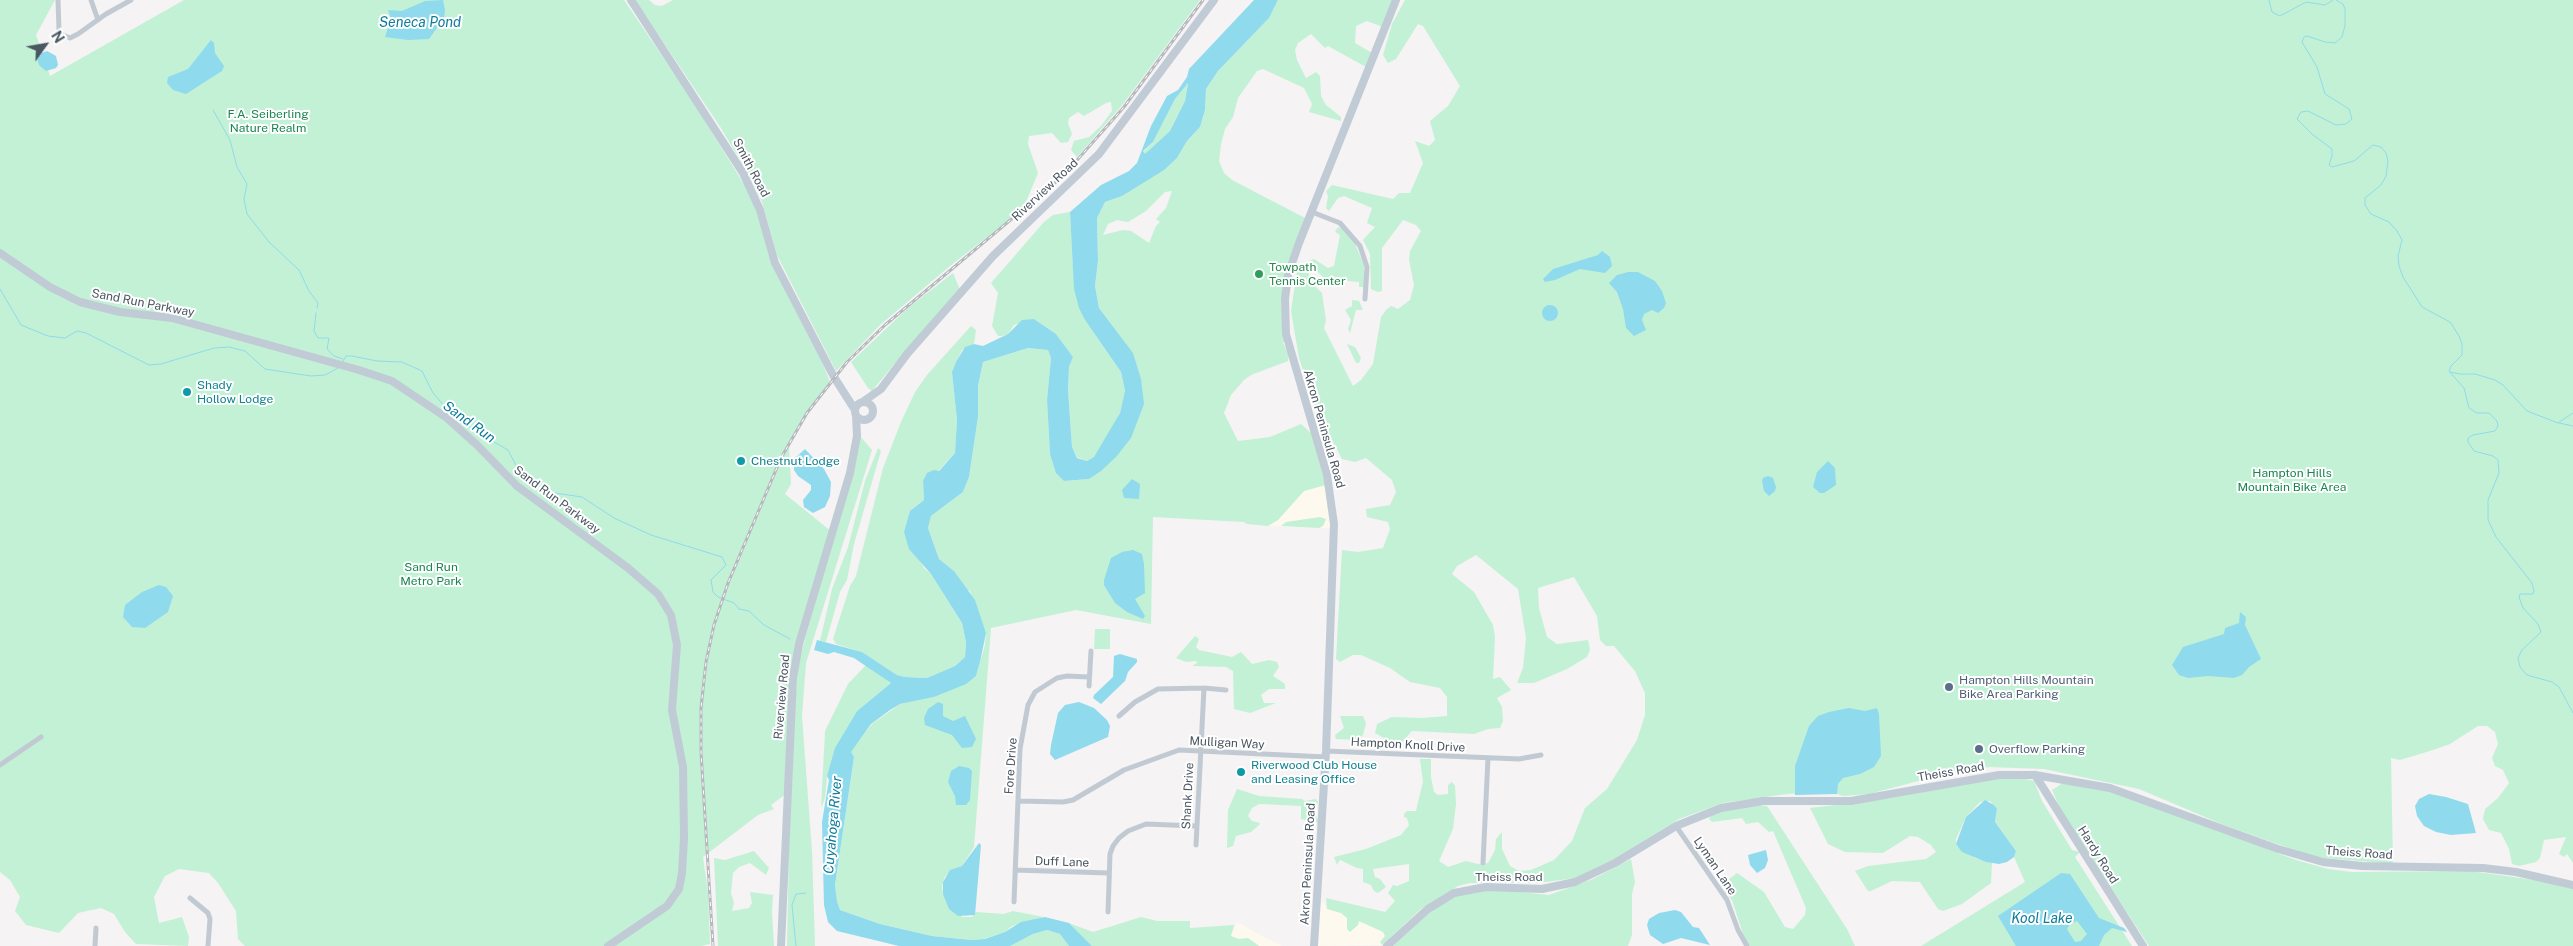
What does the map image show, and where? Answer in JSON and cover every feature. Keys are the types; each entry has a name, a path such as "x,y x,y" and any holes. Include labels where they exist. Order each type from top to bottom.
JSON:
{"street":[{"path":"58,0 59,30 63,36 70,38 130,0"},
{"path":"91,0 98,20"},
{"name":"Smith Road","path":"631,0 744,173 760,210 775,264 856,413"},
{"name":"Riverview Road","path":"863,401 880,389 907,354 993,256 1099,154 1214,0"},
{"name":"Akron Peninsula Road","path":"1314,946 1326,754 1334,546 1333,505 1327,475 1290,349 1284,312 1288,275 1396,0"},
{"path":"1312,212 1340,223 1355,238 1367,267 1365,298"},
{"name":"Sand Run Parkway","path":"0,253 50,287 80,302 120,312 172,318 392,381 447,418 477,445 517,486 628,568 658,594 671,615 677,645 672,710 683,767 684,838 682,873 679,889 667,906 608,946"},
{"name":"Smith Road","path":"840,386 863,401"},
{"name":"Riverview Road","path":"873,410 880,389"},
{"path":"863,401 871,405 873,410 870,418 864,420 856,413 858,404 863,401"},
{"name":"Riverview Road","path":"781,946 795,662 850,474 857,436 856,413"},
{"name":"Riverview Road","path":"857,436 870,418"},
{"path":"1089,686 1091,651"},
{"name":"Fore Drive","path":"1014,902 1020,749 1028,705 1035,692 1057,678 1067,676 1089,677"},
{"path":"1118,716 1135,702 1158,689 1204,688 1226,690"},
{"name":"Shank Drive","path":"1196,846 1204,688"},
{"path":"0,765 41,737"},
{"name":"Mulligan Way","path":"1018,801 1063,802 1073,800 1124,770 1178,750 1326,754"},
{"name":"Hampton Knoll Drive","path":"1326,754 1527,759 1541,755"},
{"path":"1483,863 1488,758"},
{"name":"Theiss Road","path":"1387,946 1428,909 1454,893 1486,887 1542,889 1575,882 1615,863 1676,826 1703,813 1744,803 1851,800 1984,777 2035,775 2076,781 2124,792 2254,840 2323,862 2362,866 2483,868 2524,874 2573,885"},
{"name":"Hardy Road","path":"2035,775 2143,946"},
{"path":"1108,912 1108,873 1113,846 1128,830 1146,824 1196,826"},
{"name":"Lyman Lane","path":"1676,826 1727,900 1738,930 1747,946"},
{"name":"Duff Lane","path":"1015,870 1108,873"},
{"path":"190,898 208,913 210,919 208,946"},
{"path":"95,946 96,928"}],"shaded area":[{"path":"1326,485 1331,528 1268,526 1278,520 1304,491"},
{"path":"1322,900 1327,909 1341,913 1347,918 1347,929 1358,921 1383,932 1385,936 1381,942 1382,945 1316,946"},
{"path":"1237,922 1282,946 1259,946 1248,938 1239,939 1231,936"}],"green space":[{"name":"Sand Run Metro Park","path":"0,0 55,0 36,35 50,76 184,0 624,0 686,91 747,189 759,217 773,267 823,364 830,382 807,413 789,445 791,484 785,494 832,532 799,644 787,793 771,805 774,809 758,815 703,857 708,892 710,944 701,946 245,946 238,939 236,911 218,883 209,873 179,869 165,876 154,897 159,923 182,917 189,937 188,946 136,944 125,932 114,914 101,908 78,913 59,933 26,925 15,911 20,897 10,880 0,872"},
{"path":"635,0 649,0 655,5 662,6 673,0 1200,0 1123,104 1077,157 1071,150 1074,141 1089,137 1101,126 1112,111 1111,102 1084,116 1078,112 1069,118 1068,123 1072,134 1068,142 1061,143 1052,133 1029,136 1028,144 1038,173 1023,209 950,266 880,325 836,371 777,255 762,202 746,170 721,128"},
{"path":"1278,0 1394,0 1383,27 1367,21 1356,26 1355,43 1372,53 1366,67 1328,46 1325,48 1311,34 1298,43 1295,50 1297,60 1306,78 1316,72 1320,76 1321,96 1326,105 1341,117 1341,121 1309,112 1312,104 1304,88 1263,69 1257,71 1238,98 1233,117 1225,129 1221,144 1219,161 1224,173 1232,180 1307,219 1289,265 1281,304 1285,339 1283,343 1289,354 1288,361 1251,375 1244,380 1231,395 1224,413 1238,441 1270,437 1301,424 1311,433 1326,485 1304,491 1278,520 1268,526 1244,522 1153,517 1151,624 1076,610 991,628 974,847 962,866 951,870 944,878 943,894 962,917 972,917 976,912 1004,914 1013,911 1044,917 1012,926 1005,932 984,939 971,940 932,936 880,924 840,910 835,885 854,757 850,752 872,724 900,704 934,697 976,676 985,645 986,633 970,591 965,589 954,571 939,559 928,528 931,516 963,492 969,477 978,417 978,386 983,362 1028,348 1048,350 1051,358 1047,400 1050,454 1064,481 1089,479 1116,457 1133,354 1099,308 1095,286 1098,261 1097,218 1105,202 1122,196 1177,158 1187,141 1200,127 1205,110 1206,89 1218,71 1269,18","holes":["1172,191 1166,208 1156,219 1160,222 1156,226 1149,243 1131,231 1123,230 1103,235 1108,224 1117,220 1128,222 1146,211 1165,192"]},
{"name":"Hampton Hills Mountain Bike Area","path":"1405,0 2573,0 2573,863 2567,854 2564,857 2559,854 2566,837 2544,840 2540,858 2536,862 2519,866 2512,864 2509,849 2501,833 2489,830 2483,819 2485,809 2498,798 2509,783 2503,770 2495,766 2492,758 2498,744 2495,732 2487,726 2478,726 2450,744 2400,760 2391,758 2393,864 2314,857 2224,825 2139,789 2044,769 1989,767 1945,774 1869,794 1843,796 1837,794 1837,791 1787,794 1723,803 1679,819 1611,861 1575,878 1539,883 1470,883 1458,886 1421,909 1382,945 1380,942 1385,936 1383,932 1359,921 1358,925 1350,932 1347,929 1347,918 1341,913 1327,909 1326,898 1385,912 1395,901 1388,893 1393,885 1397,886 1409,881 1409,864 1373,869 1375,877 1380,879 1386,887 1378,893 1374,891 1371,885 1363,882 1363,869 1340,860 1337,865 1334,857 1366,849 1401,835 1409,825 1404,814 1407,811 1416,811 1423,782 1420,759 1431,759 1431,777 1434,792 1438,795 1448,794 1448,785 1452,782 1455,786 1456,804 1453,829 1439,861 1448,867 1466,861 1478,864 1488,863 1495,850 1496,839 1502,832 1502,849 1510,866 1519,871 1531,870 1554,860 1572,841 1585,808 1607,789 1637,740 1645,715 1645,693 1635,671 1614,646 1606,646 1600,640 1597,616 1574,577 1538,588 1539,608 1547,637 1557,644 1588,640 1590,650 1587,657 1567,669 1534,683 1517,683 1523,668 1526,638 1518,589 1476,555 1457,566 1452,574 1474,592 1493,625 1495,637 1493,679 1500,677 1511,690 1497,698 1502,707 1503,721 1500,728 1488,729 1474,734 1412,731 1402,742 1393,743 1375,733 1377,724 1392,717 1422,718 1447,716 1447,697 1440,688 1410,682 1390,668 1361,655 1353,655 1340,662 1336,659 1342,550 1358,552 1383,548 1390,529 1388,522 1367,517 1366,509 1390,505 1396,492 1392,480 1366,458 1355,462 1342,459 1319,416 1309,389 1299,358 1291,311 1297,271 1300,265 1314,259 1328,268 1334,266 1340,235 1335,232 1338,227 1342,228 1355,244 1364,265 1364,287 1359,287 1359,282 1325,279 1316,270 1309,273 1309,281 1322,293 1326,320 1324,328 1353,386 1361,380 1373,364 1381,317 1391,306 1398,309 1410,300 1414,285 1409,260 1410,251 1421,231 1416,225 1403,220 1382,248 1382,291 1378,292 1371,289 1370,254 1363,240 1375,227 1367,223 1372,208 1344,196 1338,198 1329,211 1326,208 1328,196 1326,191 1332,185 1393,199 1399,193 1410,193 1423,163 1415,141 1429,146 1435,140 1430,121 1448,106 1460,86 1423,26 1418,24 1396,59 1388,63 1383,55 1392,24"},
{"path":"1188,82 1185,101 1170,131 1145,155 1143,152 1153,142 1175,99"},
{"path":"1070,212 1073,266 1085,320 1121,372 1125,392 1120,413 1111,431 1094,457 1087,461 1077,457 1072,447 1068,390 1069,367 1073,357 1056,334 1034,319 1014,325 1008,334 1002,336 998,336 992,326 998,293 991,283 1044,222 1053,215"},
{"path":"953,273 960,290 872,391 851,362 908,308"},
{"path":"1352,300 1359,301 1363,310 1356,310 1350,333 1348,329 1351,320 1345,310 1352,306"},
{"path":"971,326 976,330 974,344 962,350 952,372 957,420 955,453 938,471 923,481 924,500 910,511 907,528 904,530 924,568 931,574 962,623 966,642 965,657 955,666 927,678 905,677 897,675 862,652 836,644 833,639 850,586 856,576 883,468 901,422 915,392 927,375"},
{"path":"1347,344 1355,347 1361,358 1359,363 1356,363"},
{"path":"860,436 872,450 806,663 802,716 812,851 815,946 787,946 791,754 798,665"},
{"path":"878,448 881,451 854,544 847,580 840,592 826,642 820,641 832,589 848,547 865,481"},
{"path":"1320,517 1326,519 1323,526 1319,528 1281,526 1286,522"},
{"path":"1095,629 1110,629 1110,649 1094,649"},
{"path":"1195,636 1199,639 1196,647 1199,650 1232,657 1241,652 1252,664 1269,660 1277,662 1279,667 1273,676 1285,684 1285,689 1269,689 1261,695 1264,703 1276,703 1250,713 1234,709 1233,671 1226,667 1192,666 1197,663 1196,661 1186,662 1176,658"},
{"path":"866,665 891,683 857,711 840,740 827,776 825,798 821,808 825,731 848,684"},
{"path":"1340,716 1363,716 1366,723 1363,735 1358,740 1336,739 1335,735 1344,728"},
{"path":"2013,776 2034,781 2042,801 2072,850 2080,852 2075,857 2132,946 1921,946 2025,882 2014,857 2016,851 1995,822 1997,809 1990,801 1980,802 1966,817 1956,839 1956,844 1975,858 1992,863 1991,883 1962,904 1943,911 1938,909 1920,882 1892,881 1868,891 1855,871 1868,866 1926,859 1936,852 1931,845 1918,837 1910,836 1883,853 1845,852 1828,844 1810,808 1886,799"},
{"path":"2063,783 2102,788 2296,860 2328,869 2352,872 2470,871 2542,881 2573,889 2573,946 2149,946 2064,817 2052,790"},
{"path":"1237,789 1259,796 1302,799 1305,801 1316,799 1318,802 1315,813 1319,823 1301,819 1301,806 1259,804 1252,808 1248,816 1252,821 1260,823 1259,825 1251,832 1236,836 1233,846 1227,848 1228,810"},
{"path":"1756,805 1767,806 1847,929 1855,946 1750,946 1745,940 1732,900 1725,892 1723,884 1737,873 1764,892 1785,927 1793,929 1805,915 1806,908 1773,831 1769,832 1758,822 1746,824 1742,818 1712,822 1709,819 1712,813"},
{"path":"754,851 769,868 766,875 750,863 739,867 733,873 731,893 734,903 732,911 749,908 752,903 750,892 773,895 774,946 718,946 714,858 725,860"},
{"path":"1631,859 1635,882 1632,894 1632,935 1628,946 1393,946 1444,900 1484,888 1549,895 1593,879"},
{"path":"1141,917 1157,921 1190,921 1190,928 1234,925 1231,936 1239,939 1248,938 1259,946 1092,946 1069,923 1093,932"},
{"path":"1047,930 1060,934 1069,946 1010,946 1033,934"}],"water":[{"name":"Seneca Pond","path":"443,0 444,18 429,39 408,40 385,37 391,19 388,10 402,11 425,1"},
{"name":"Cuyahoga River","path":"1254,0 1278,0 1269,18 1218,71 1206,89 1205,110 1200,127 1187,141 1177,158 1164,170 1122,196 1105,202 1097,218 1098,261 1095,286 1099,308 1133,353 1141,379 1144,404 1131,438 1116,457 1089,479 1064,481 1056,473 1050,454 1047,400 1051,358 1048,350 1028,348 983,362 978,386 978,417 969,477 963,492 931,516 928,528 939,559 954,571 975,600 986,633 980,662 976,676 966,684 934,697 900,704 890,710 871,724 851,752 854,757 835,885 840,910 880,924 932,936 971,940 985,939 1005,932 1021,922 1045,917 1069,923 1092,946 1069,946 1060,934 1047,930 1033,934 1010,946 899,946 837,931 828,922 824,905 822,822 829,780 827,776 835,748 857,711 891,683 854,658 834,652 828,654 814,650 817,640 862,652 897,675 905,677 927,678 955,666 965,657 966,642 962,623 931,574 909,549 904,532 910,511 924,500 923,481 927,473 934,470 939,471 955,453 957,420 952,372 965,347 974,344 983,346 1008,334 1022,320 1034,319 1056,334 1073,357 1069,367 1068,390 1072,447 1077,458 1087,461 1094,457 1120,413 1125,391 1121,372 1085,320 1079,308 1074,289 1070,212 1101,185 1129,171 1137,163 1151,126 1167,96 1178,90 1187,77 1189,69","holes":["1188,83 1185,101 1170,131 1145,154 1143,151 1153,142 1175,99"]},
{"path":"211,40 214,43 215,53 224,66 222,71 186,94 173,90 167,83 168,77 188,69"},
{"path":"47,51 56,56 58,65 56,68 46,71 39,65 36,55"},
{"path":"1602,251 1610,257 1612,266 1605,273 1580,269 1555,280 1545,282 1543,279 1553,269 1598,255"},
{"path":"1638,272 1655,281 1662,291 1666,303 1664,308 1658,313 1652,310 1644,314 1642,320 1646,330 1634,336 1626,328 1623,309 1617,292 1609,283 1617,275"},
{"path":"1550,305 1558,313 1550,321 1542,313"},
{"path":"805,449 824,469 831,482 830,496 825,507 813,513 804,507 803,500 811,490 811,485 798,476 794,470 794,459"},
{"path":"1828,461 1835,468 1836,485 1824,493 1820,493 1813,487 1817,472"},
{"path":"1768,476 1773,478 1776,487 1775,491 1769,496 1764,491 1762,481 1763,478"},
{"path":"1132,479 1140,484 1139,499 1124,498 1122,490"},
{"path":"1133,550 1142,554 1144,564 1145,593 1135,599 1145,616 1143,619 1127,612 1115,603 1104,585 1111,558 1122,552"},
{"path":"159,585 166,587 173,596 168,612 145,628 132,627 123,617 125,605 142,592"},
{"path":"2240,612 2246,617 2245,625 2261,659 2249,667 2242,675 2234,678 2208,676 2188,678 2179,675 2172,665 2183,647 2224,634 2225,628 2239,623"},
{"path":"1120,654 1137,659 1137,662 1128,672 1125,681 1101,704 1093,698 1094,695 1113,677 1114,656"},
{"path":"938,702 943,704 943,716 953,721 965,716 976,739 972,747 962,748 952,735 925,725 924,718 928,709"},
{"path":"1079,702 1094,708 1107,720 1110,726 1108,737 1055,760 1050,754 1058,713 1065,705"},
{"path":"1849,708 1865,711 1877,708 1881,756 1874,767 1860,774 1843,778 1838,784 1837,794 1795,795 1795,766 1809,726 1818,716"},
{"path":"959,766 969,768 972,771 970,800 966,805 956,805 955,796 948,782 951,771"},
{"path":"2429,794 2468,804 2476,833 2451,835 2436,832 2424,826 2417,816 2415,806 2419,799"},
{"path":"1985,800 1997,809 1995,822 2016,851 2014,857 2007,862 1999,864 1986,862 1962,852 1956,844 1966,817"},
{"path":"979,843 981,845 975,915 958,916 949,909 943,894 943,882 950,870 962,866"},
{"path":"1766,850 1768,860 1765,868 1757,873 1750,865 1748,855"},
{"name":"Kool Lake","path":"2061,873 2070,874 2099,918 2124,928 2127,932 2112,928 2104,935 2099,946 2016,946 1998,916","holes":["2077,921 2087,934 2081,941 2075,942 2067,929 2070,924"]},
{"path":"1675,910 1681,912 1693,927 1699,928 1710,945 1681,938 1663,944 1650,935 1647,925 1649,919 1659,913"}],"waterway":[{"path":"2269,0 2272,12 2280,16 2306,2 2325,5 2333,0"},
{"path":"2336,0 2343,4 2345,9 2345,25 2342,37 2335,43 2307,36 2304,37 2302,42 2317,67 2325,94 2349,109 2352,119 2346,124 2336,125 2308,111 2301,112 2297,119 2313,135 2332,149 2329,165 2332,167 2354,161 2373,145 2381,147 2386,153 2388,161 2386,176 2381,185 2365,198 2365,205 2371,214 2389,222 2397,231 2402,240 2398,256 2399,266 2403,277 2422,307 2450,322 2459,336 2462,344 2462,355 2451,366 2449,371 2464,388 2469,408 2477,413 2489,413 2497,421 2498,426 2495,431 2473,435 2468,438 2468,442 2474,451 2493,456 2498,460 2499,473 2488,500 2488,520 2496,537 2532,583 2534,591 2533,594 2520,594 2519,597 2523,608 2538,624 2541,632 2522,650 2518,658 2520,667 2527,675 2552,682 2559,687 2573,713"},
{"path":"213,110 230,140 237,167 247,184 244,199 247,214 269,242 299,270 309,291 318,303 317,308"},
{"name":"Sand Run","path":"0,289 21,325 48,336 65,338 77,331 86,333 149,365 161,364 214,348 229,347 245,351 265,369 311,376 325,375 338,368"},
{"path":"316,313 314,331 318,338 329,338 327,349 334,356 343,359"},
{"name":"Sand Run","path":"342,363 346,356 352,356 377,361 402,362 422,371 433,393 446,408 475,431 508,450 519,471 548,492 582,497 614,518 651,535 722,557 726,565 711,580 713,592 718,597 734,603 739,609 749,611 764,625 790,639"},
{"path":"2450,372 2475,374 2495,380 2503,385 2527,411 2558,423 2573,413"},
{"path":"2559,423 2573,426"},
{"path":"796,946 792,905 796,894 806,893"}],"railway":[{"path":"713,946 701,752 701,708 706,662 714,625 728,583 781,458 807,413 847,362 885,325 1063,176 1124,107 1203,0"}],"place":[{"name":"Towpath Tennis Center","path":"1259,274"},
{"name":"Shady Hollow Lodge","path":"187,392"},
{"name":"Chestnut Lodge","path":"741,461"},
{"name":"Hampton Hills Mountain Bike Area Parking","path":"1949,687"},
{"name":"Overflow Parking","path":"1979,749"},
{"name":"Riverwood Club House and Leasing Office","path":"1241,772"}],"park label":[{"name":"F.A. Seiberling Nature Realm","path":"268,121"}]}
